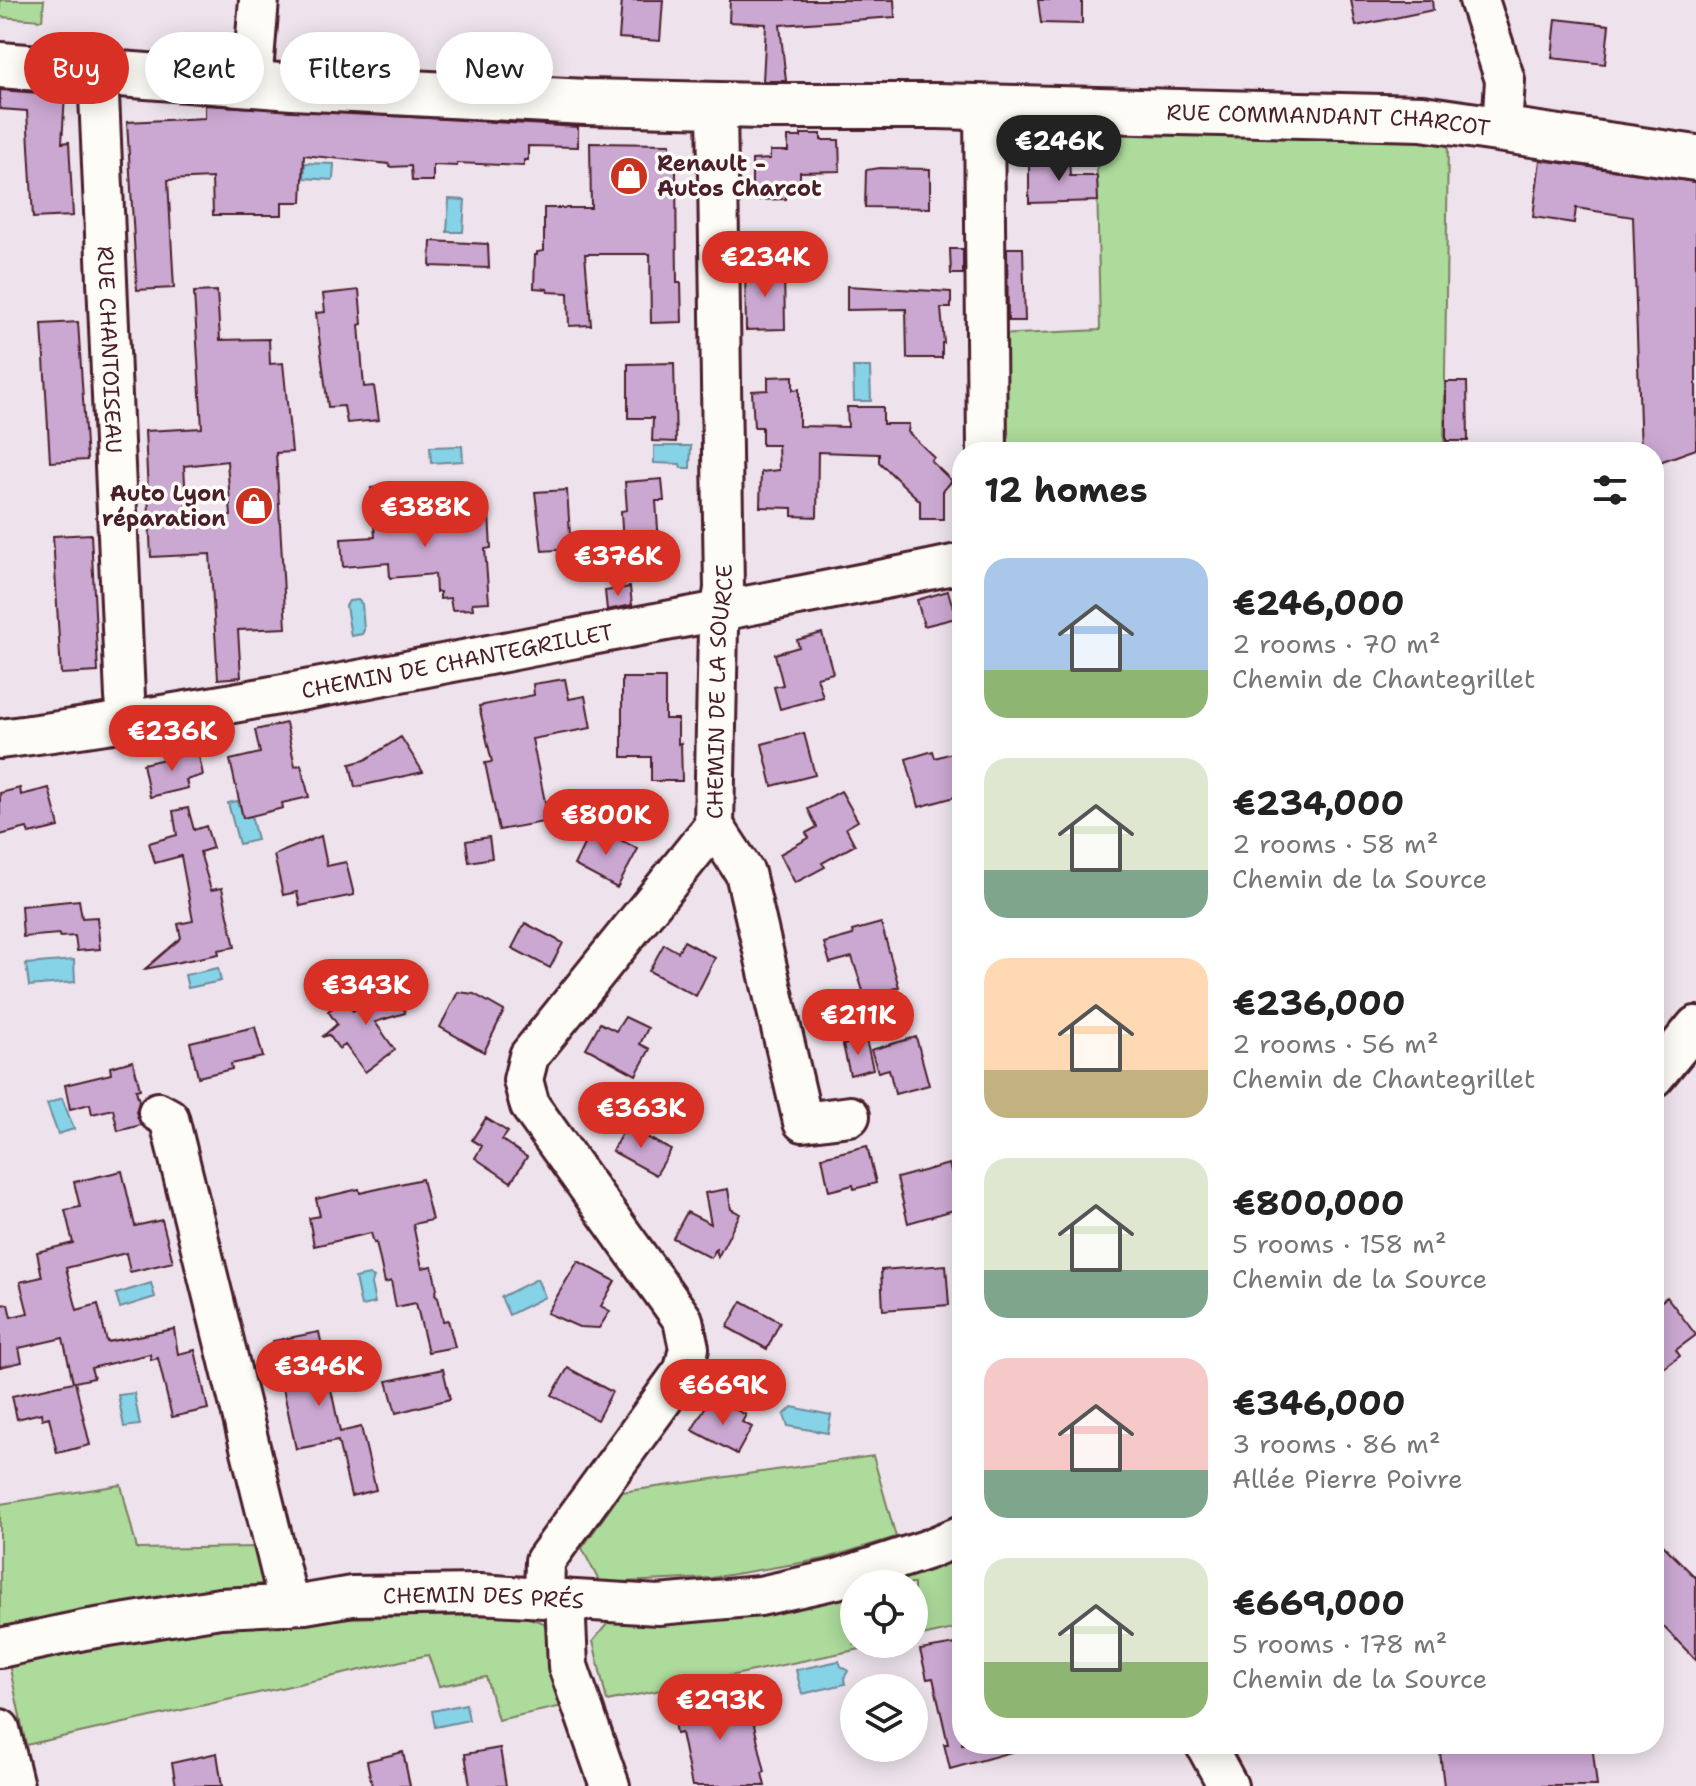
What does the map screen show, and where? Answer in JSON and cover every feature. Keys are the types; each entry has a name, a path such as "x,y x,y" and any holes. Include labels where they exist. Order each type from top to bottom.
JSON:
{"main road":[{"name":"RUE COMMANDANT CHARCOT","path":"0,65 24,67"},
{"name":"RUE COMMANDANT CHARCOT","path":"264,85 586,102 984,107 1422,118 1696,158"}],"street":[{"path":"256,32 259,0"},
{"path":"1479,0 1505,80 1502,129"},
{"name":"RUE CHANTOISEAU","path":"99,104 128,723"},
{"name":"CHEMIN DE LA SOURCE","path":"610,1786 568,1666 545,1561 684,1370 689,1348 683,1320 530,1106 523,1080 529,1056 714,826 718,627 724,589 717,105"},
{"path":"984,107 987,442"},
{"name":"CHEMIN DE CHANTEGRILLET","path":"0,739 128,723 833,591 952,565"},
{"path":"714,826 745,873 803,1122 850,1116"},
{"path":"1664,1065 1696,1026"},
{"path":"158,1112 169,1118 289,1605"},
{"name":"CHEMIN DES PRÉS","path":"0,1648 84,1630 220,1608 289,1605 352,1596 479,1594 658,1605 760,1596 837,1579 952,1539"},
{"path":"0,1729 14,1786"},
{"path":"1210,1754 1228,1786"}],"green space":[{"path":"0,0 44,0 42,20 0,17"},
{"path":"1096,127 1448,140 1444,442 996,442 996,335 1100,330"},
{"path":"873,1456 896,1537 824,1559 711,1578 600,1583 582,1548 622,1492"},
{"path":"121,1485 137,1549 256,1547 267,1583 153,1600 0,1630 0,1504"},
{"path":"952,1560 952,1629 928,1635 928,1570 920,1570"},
{"path":"840,1593 840,1653 607,1701 593,1641 611,1619 747,1617"},
{"path":"520,1615 544,1623 572,1704 498,1720 486,1677 439,1686 428,1655 26,1745 9,1664 131,1641 254,1625 382,1617"}],"water":[{"path":"305,163 334,164 333,180 304,178"},
{"path":"449,199 465,200 463,232 447,232"},
{"path":"853,367 870,367 871,401 854,401"},
{"path":"462,446 463,461 431,463 430,447"},
{"path":"654,446 691,446 690,468 681,468 680,464 654,463"},
{"path":"358,600 362,604 364,630 362,634 351,636 346,606 349,601"},
{"path":"237,801 238,805 248,802 257,840 239,844 228,803"},
{"path":"74,960 75,982 29,986 26,964"},
{"path":"218,968 221,981 188,988 185,975"},
{"path":"62,1098 74,1129 58,1134 47,1104"},
{"path":"369,1275 374,1278 371,1284 375,1303 361,1306 355,1278"},
{"path":"537,1279 545,1297 509,1315 501,1297"},
{"path":"151,1283 155,1297 120,1308 116,1294"},
{"path":"134,1393 140,1425 124,1427 118,1395"},
{"path":"792,1407 831,1415 828,1433 788,1426 784,1415"},
{"path":"839,1661 848,1671 840,1674 840,1685 802,1694 796,1670"},
{"path":"466,1704 469,1720 435,1727 432,1711"}],"building":[{"path":"622,0 663,0 660,41 619,38"},
{"path":"730,0 894,0 895,17 780,25 786,81 763,81 766,24 729,22"},
{"path":"1038,0 1082,0 1082,24 1041,23"},
{"path":"1351,0 1432,0 1433,10 1356,26"},
{"path":"1556,19 1609,25 1605,64 1552,58"},
{"path":"0,90 24,92 24,104 64,104 62,143 69,142 73,216 33,218 27,111 0,109"},
{"path":"205,105 578,127 578,147 528,146 528,160 524,160 524,166 433,165 433,181 412,181 411,166 390,167 389,164 304,155 302,202 282,202 282,215 213,215 212,178 168,180 174,288 137,290 127,122 205,118"},
{"path":"801,134 821,134 821,140 839,140 840,171 800,172 800,193 786,194 786,199 752,200 752,160 770,159 770,151 788,151 788,137 801,137"},
{"path":"590,143 670,144 671,170 676,171 677,283 681,283 682,322 651,323 650,254 585,254 591,325 569,326 568,293 534,288 535,255 544,251 544,208 591,208"},
{"path":"1069,159 1070,176 1097,176 1098,201 1029,203 1029,160"},
{"path":"1540,160 1696,182 1696,449 1664,460 1664,442 1641,442 1633,217 1576,208 1574,223 1533,217"},
{"path":"930,169 930,208 865,207 866,170"},
{"path":"431,241 488,244 489,268 430,266"},
{"path":"1007,248 1023,248 1025,321 1008,321"},
{"path":"950,249 963,249 963,274 951,274"},
{"path":"745,267 784,268 785,329 746,330"},
{"path":"847,286 951,292 951,308 941,308 942,358 907,358 906,309 847,310"},
{"path":"359,290 364,387 374,386 379,420 347,423 344,406 328,407 316,313 325,312 323,294"},
{"path":"217,291 220,340 269,339 270,364 283,363 292,452 276,453 286,628 238,630 241,677 218,679 210,554 151,557 145,431 202,428 194,292","holes":["227,461 231,516 187,518 184,466"]},
{"path":"78,322 87,460 50,462 42,324"},
{"path":"674,363 676,442 652,441 653,418 628,418 628,364"},
{"path":"793,376 793,390 799,389 799,426 848,427 847,407 883,407 883,424 909,424 908,432 934,457 931,461 952,481 943,491 943,519 920,519 920,501 879,462 879,454 818,452 817,517 792,516 792,508 760,507 761,472 779,470 778,445 762,445 762,427 754,427 752,391 768,390 768,377"},
{"path":"1446,382 1467,382 1468,441 1446,441"},
{"path":"662,479 664,501 656,501 659,543 623,546 621,511 627,510 625,482"},
{"path":"397,486 397,490 411,490 417,530 467,528 466,515 489,514 491,548 485,549 489,602 472,603 473,609 452,610 450,598 440,599 440,592 436,592 435,574 390,578 389,563 343,567 341,539 375,537 371,488"},
{"path":"567,490 571,549 542,551 535,492"},
{"path":"91,534 98,672 61,674 53,536"},
{"path":"630,587 632,605 607,610 605,591"},
{"path":"948,591 952,619 924,626 917,600"},
{"path":"822,633 833,673 817,677 823,697 780,709 774,687 783,685 775,654 799,647 797,640"},
{"path":"622,678 665,678 665,719 678,719 682,781 651,781 651,757 622,757"},
{"path":"565,679 569,699 585,696 591,728 532,739 549,821 499,830 485,763 492,762 479,706 534,695 533,684"},
{"path":"286,723 295,766 301,765 309,797 282,803 283,808 243,818 230,760 260,753 255,730"},
{"path":"804,733 815,775 772,786 762,744"},
{"path":"401,737 423,772 355,787 350,764 365,760"},
{"path":"198,751 203,775 186,780 188,788 150,797 143,764"},
{"path":"933,751 935,758 952,753 952,798 919,807 906,759"},
{"path":"20,788 21,795 49,788 59,827 29,834 27,828 0,835 0,793"},
{"path":"841,791 858,821 846,828 855,845 822,863 825,867 795,883 780,854 809,838 806,833 817,827 808,809"},
{"path":"188,808 194,830 206,826 213,848 200,852 211,890 222,888 235,947 218,950 219,954 145,969 181,938 178,924 193,921 181,856 155,863 149,843 177,835 173,811"},
{"path":"599,829 638,849 617,888 574,865 591,830"},
{"path":"321,836 327,866 346,862 354,895 300,906 297,892 283,895 274,855"},
{"path":"489,837 492,858 469,862 466,841"},
{"path":"79,900 82,918 97,917 100,949 77,951 75,936 23,937 21,906"},
{"path":"525,923 563,943 550,968 512,948"},
{"path":"881,923 899,987 865,997 852,957 830,963 824,943"},
{"path":"684,941 715,958 696,996 649,971 664,944 678,952"},
{"path":"398,987 405,1013 375,1022 395,1050 365,1072 345,1045 339,1049 329,1035 322,1037 337,1024 328,1011 344,1000 353,1011 378,993"},
{"path":"458,992 474,994 504,1011 484,1052 440,1027"},
{"path":"625,1017 648,1028 640,1044 650,1049 636,1075 586,1048 600,1023 616,1031"},
{"path":"255,1027 263,1057 231,1064 232,1069 198,1077 190,1042"},
{"path":"916,1037 929,1085 895,1094 889,1069 878,1072 871,1050"},
{"path":"866,1040 873,1069 850,1075 843,1045"},
{"path":"133,1061 140,1089 136,1090 139,1101 136,1112 141,1125 118,1131 113,1109 92,1114 90,1104 70,1109 65,1085 111,1074 110,1067"},
{"path":"486,1118 508,1132 502,1140 527,1157 511,1182 475,1158 482,1146 472,1140"},
{"path":"626,1126 671,1150 656,1175 612,1151"},
{"path":"867,1146 876,1183 829,1191 822,1157"},
{"path":"949,1164 952,1211 908,1223 897,1178"},
{"path":"122,1171 135,1226 162,1220 173,1262 130,1272 126,1253 66,1268 77,1310 98,1304 107,1342 174,1329 178,1354 195,1350 208,1409 172,1417 158,1358 151,1360 150,1354 91,1368 94,1378 75,1382 90,1445 57,1453 49,1417 42,1419 41,1413 17,1419 12,1396 73,1382 63,1338 19,1348 22,1362 0,1367 0,1305 8,1304 11,1317 28,1313 20,1282 42,1277 37,1252 73,1243 65,1210 80,1207 74,1182"},
{"path":"422,1179 432,1220 413,1224 422,1268 432,1266 437,1289 435,1294 443,1321 448,1320 455,1347 428,1352 416,1303 396,1307 391,1281 385,1283 371,1233 314,1246 309,1218 320,1216 316,1199"},
{"path":"728,1189 731,1209 740,1214 718,1257 716,1249 711,1258 673,1238 687,1212 711,1224 705,1193"},
{"path":"578,1261 615,1281 601,1306 610,1311 599,1328 579,1327 547,1313"},
{"path":"946,1265 949,1305 883,1310 881,1270"},
{"path":"1667,1297 1696,1335 1676,1350 1680,1356 1664,1368 1664,1299"},
{"path":"742,1301 780,1322 767,1349 727,1327"},
{"path":"319,1332 340,1432 361,1427 376,1490 351,1496 338,1441 296,1449 273,1341"},
{"path":"568,1368 612,1392 597,1420 552,1395"},
{"path":"443,1369 450,1399 396,1413 387,1381"},
{"path":"707,1404 722,1412 726,1404 746,1415 742,1422 752,1427 737,1454 692,1430"},
{"path":"1664,1546 1696,1578 1696,1660 1664,1627"},
{"path":"952,1645 952,1754 1004,1754 950,1769 944,1744 948,1744 933,1678 928,1679 922,1658 928,1658 928,1649"},
{"path":"746,1691 765,1772 762,1773 765,1786 692,1786 681,1733 676,1734 672,1706"},
{"path":"500,1748 506,1786 470,1786 465,1754"},
{"path":"403,1752 410,1786 372,1786 367,1761"},
{"path":"217,1753 222,1786 176,1786 172,1763"},
{"path":"1440,1754 1593,1754 1597,1786 1444,1786"}],"place":[{"name":"Renault - Autos Charcot","path":"629,176"},
{"name":"Auto Lyon réparation","path":"254,506"}]}
